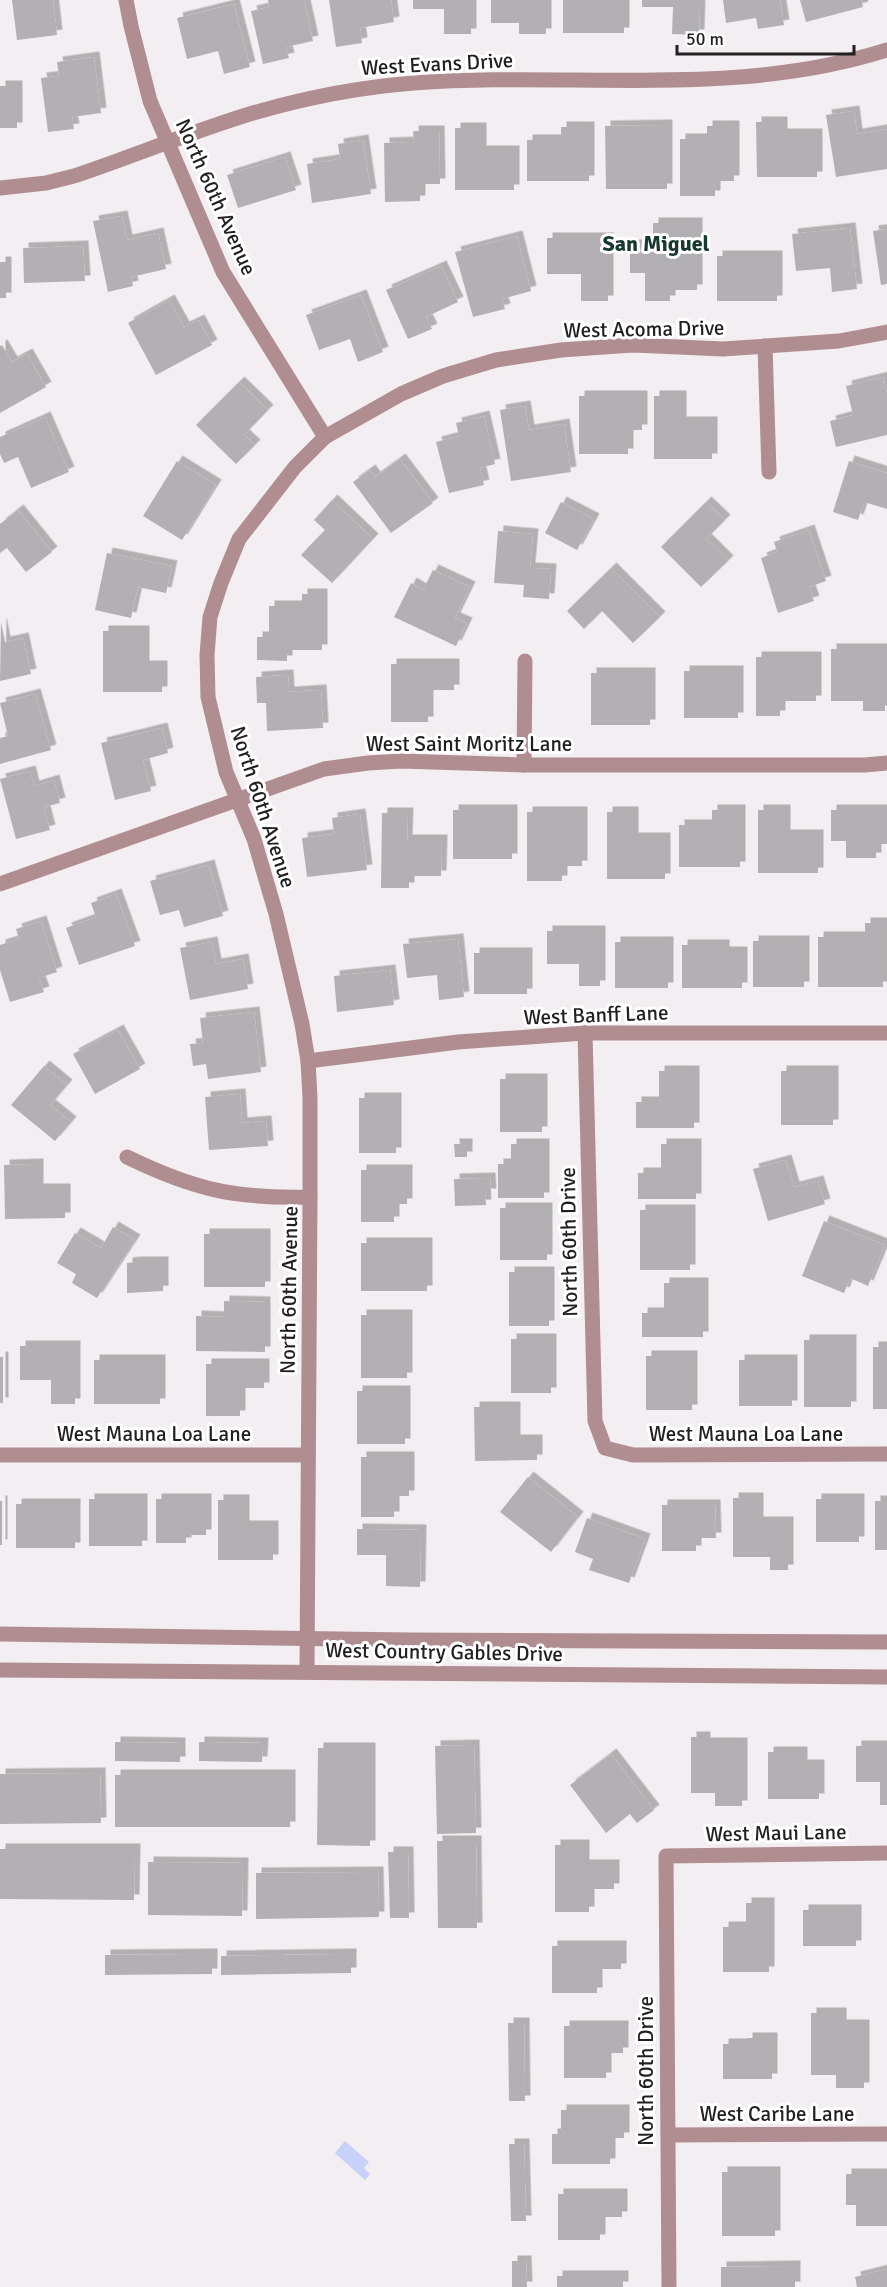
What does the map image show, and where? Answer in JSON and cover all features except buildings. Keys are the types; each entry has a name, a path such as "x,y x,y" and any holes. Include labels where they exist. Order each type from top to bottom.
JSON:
{"street":[{"name":"North 60th Avenue","path":"126,0 150,101 223,272 325,437 295,466 239,538 210,617 207,655 208,697 226,772 254,839 276,914 302,1024 308,1060 310,1197 307,1671"},
{"name":"West Evans Drive","path":"0,188 46,183 74,176 254,113 363,88 448,81 683,80 739,77 840,64 887,50"},
{"name":"West Acoma Drive","path":"325,437 401,394 443,376 496,360 561,350 633,345 723,349 839,341 887,332"},
{"path":"765,346 769,472"},
{"path":"524,765 525,661"},
{"name":"West Saint Moritz Lane","path":"0,884 324,769 401,761 524,765 865,765 887,763"},
{"name":"West Banff Lane","path":"308,1060 458,1042 585,1033 887,1033"},
{"name":"North 60th Drive","path":"585,1033 594,1421 605,1448"},
{"path":"127,1157 161,1174 193,1186 228,1194 273,1198 310,1197"},
{"name":"West Mauna Loa Lane","path":"605,1448 633,1455 887,1454"},
{"name":"West Mauna Loa Lane","path":"0,1455 308,1455"},
{"name":"West Country Gables Drive","path":"0,1635 887,1642"},
{"name":"West Country Gables Drive","path":"0,1670 887,1677"},
{"name":"West Maui Lane","path":"666,1856 887,1853"},
{"name":"North 60th Drive","path":"666,1856 669,2287"},
{"name":"West Caribe Lane","path":"668,2135 887,2134"}],"water":[{"path":"345,2141 369,2162 364,2168 370,2174 365,2180 335,2153"}],"district":[{"name":"San Miguel","path":"656,243"}]}
